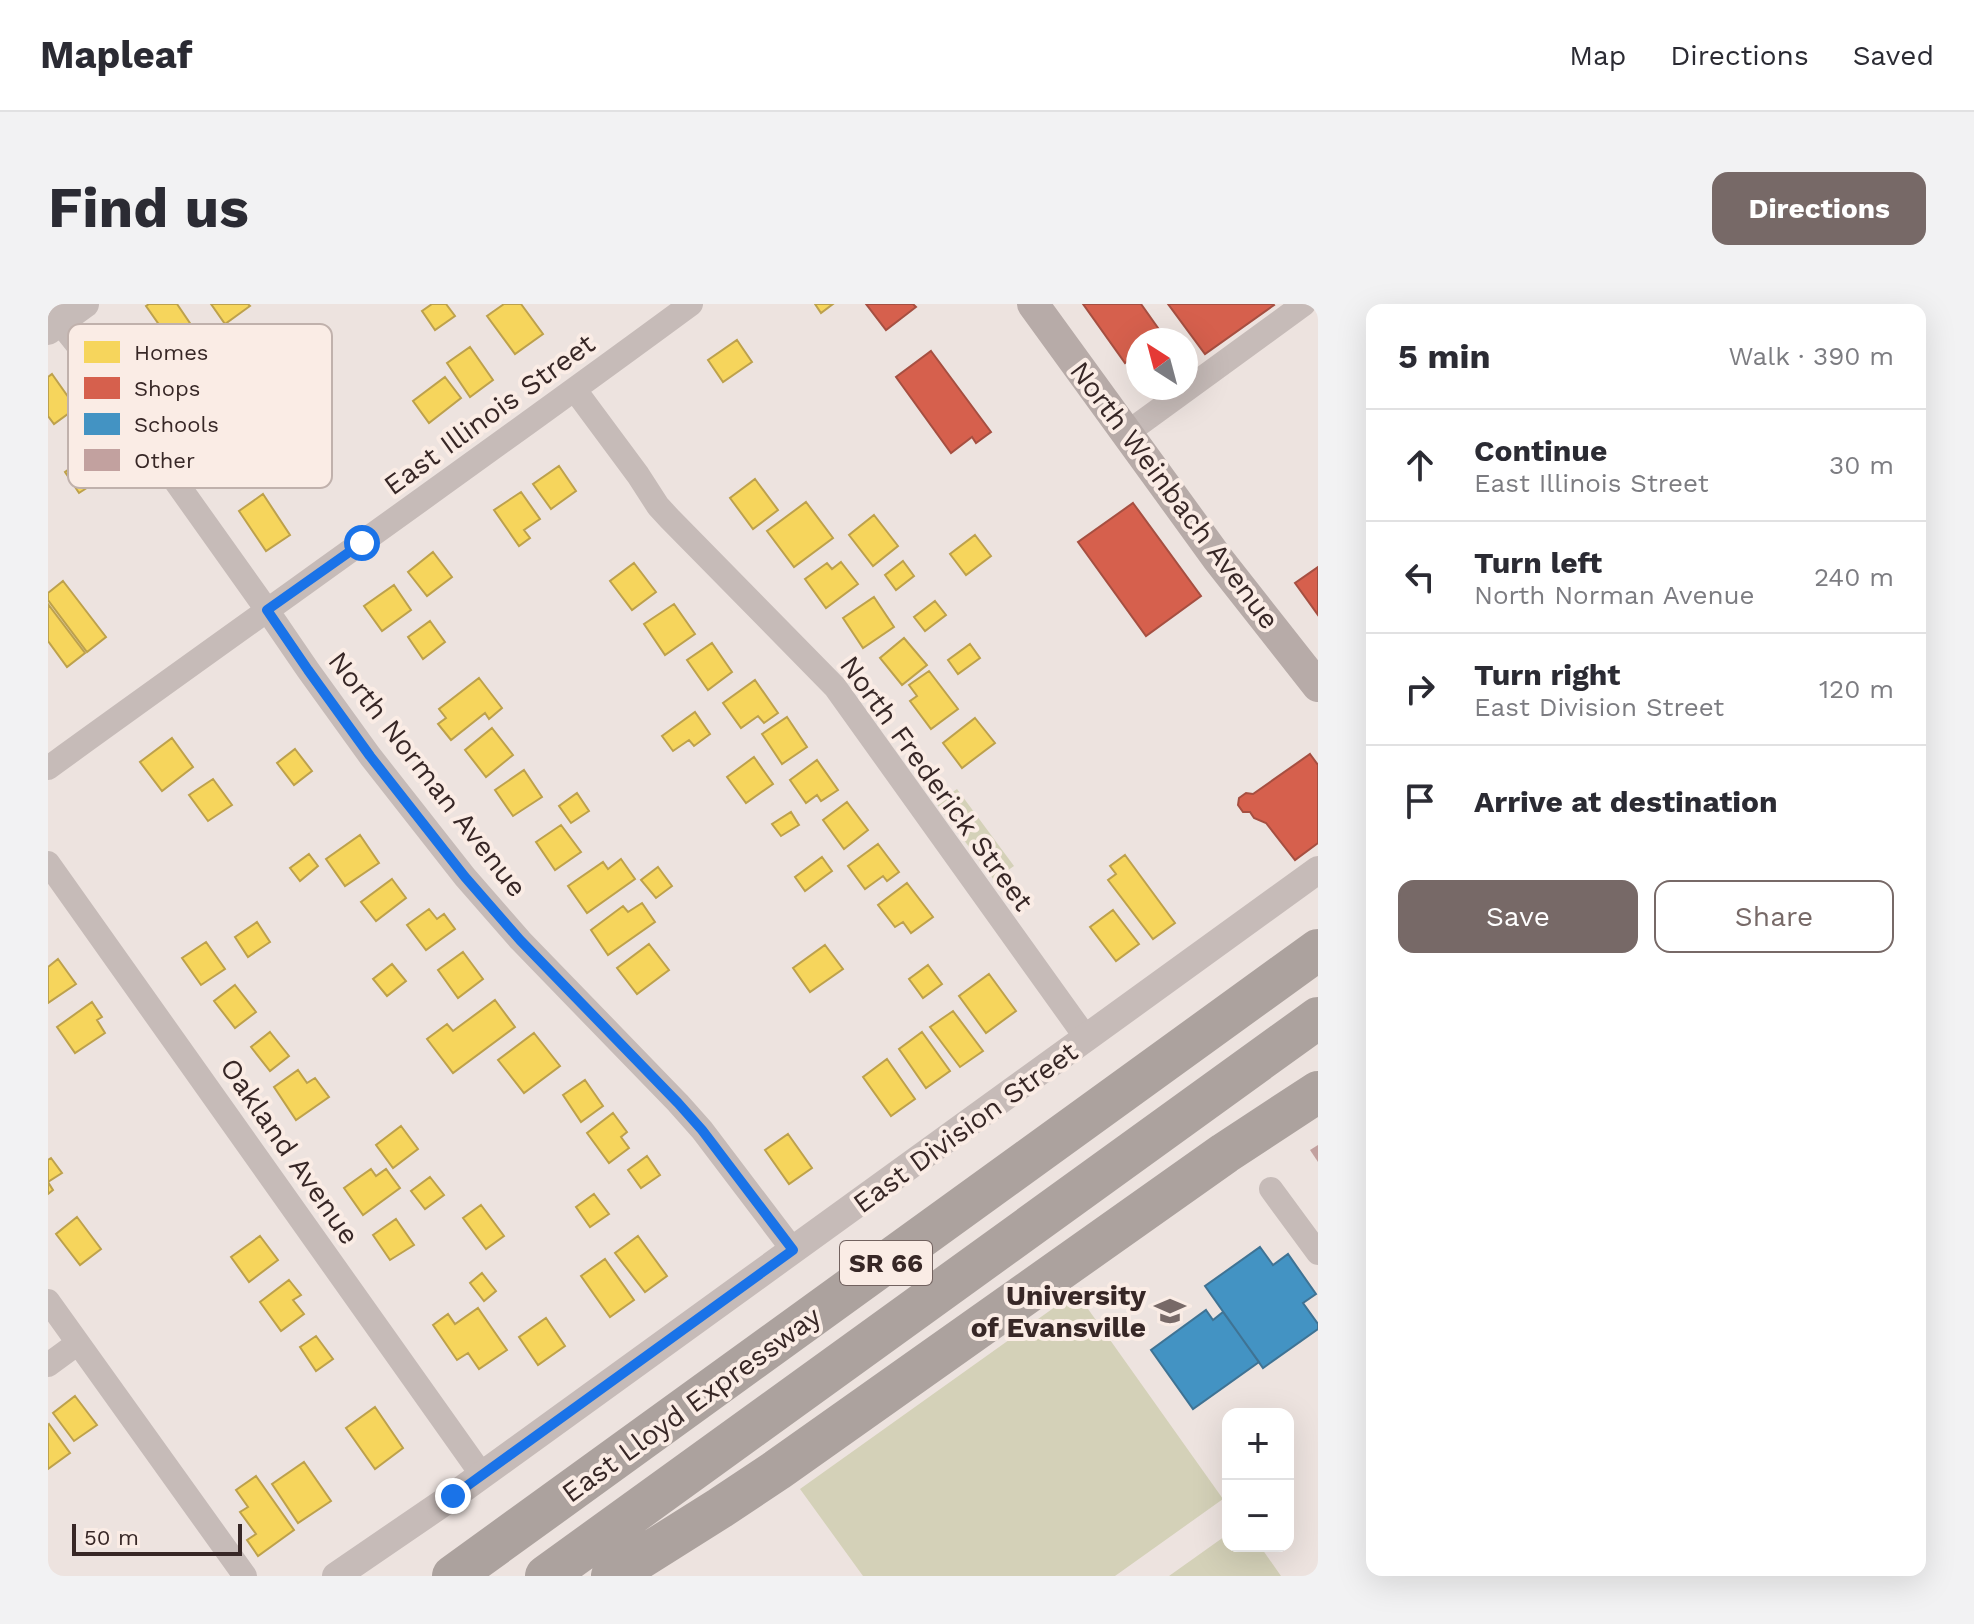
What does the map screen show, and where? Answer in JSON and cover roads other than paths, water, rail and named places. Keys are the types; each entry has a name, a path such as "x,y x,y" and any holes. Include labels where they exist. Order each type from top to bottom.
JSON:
{"highway":[{"name":"East Lloyd Expressway","path":"455,1574 1318,950"},
{"name":"East Lloyd Expressway","path":"546,1576 1318,1018"},
{"path":"612,1576 777,1470 1225,1153 1318,1092"}],"main road":[{"name":"North Weinbach Avenue","path":"1033,304 1218,559 1318,686"}],"street":[{"path":"52,320 85,304"},
{"name":"East Illinois Street","path":"48,768 691,304"},
{"path":"1127,433 1304,304"},
{"name":"North Norman Avenue","path":"52,320 68,335"},
{"name":"North Frederick Street","path":"575,390 670,519 835,687 1087,1039"},
{"name":"North Norman Avenue","path":"180,488 370,756 465,877 520,940 702,1130 793,1250"},
{"name":"Oakland Avenue","path":"48,863 482,1475"},
{"name":"East Division Street","path":"336,1576 482,1475 1318,870"},
{"path":"1271,1189 1318,1253"},
{"path":"48,1301 245,1576"},
{"path":"48,1365 78,1343"}],"place":[{"name":"University of Evansville","path":"1170,1311"}]}
